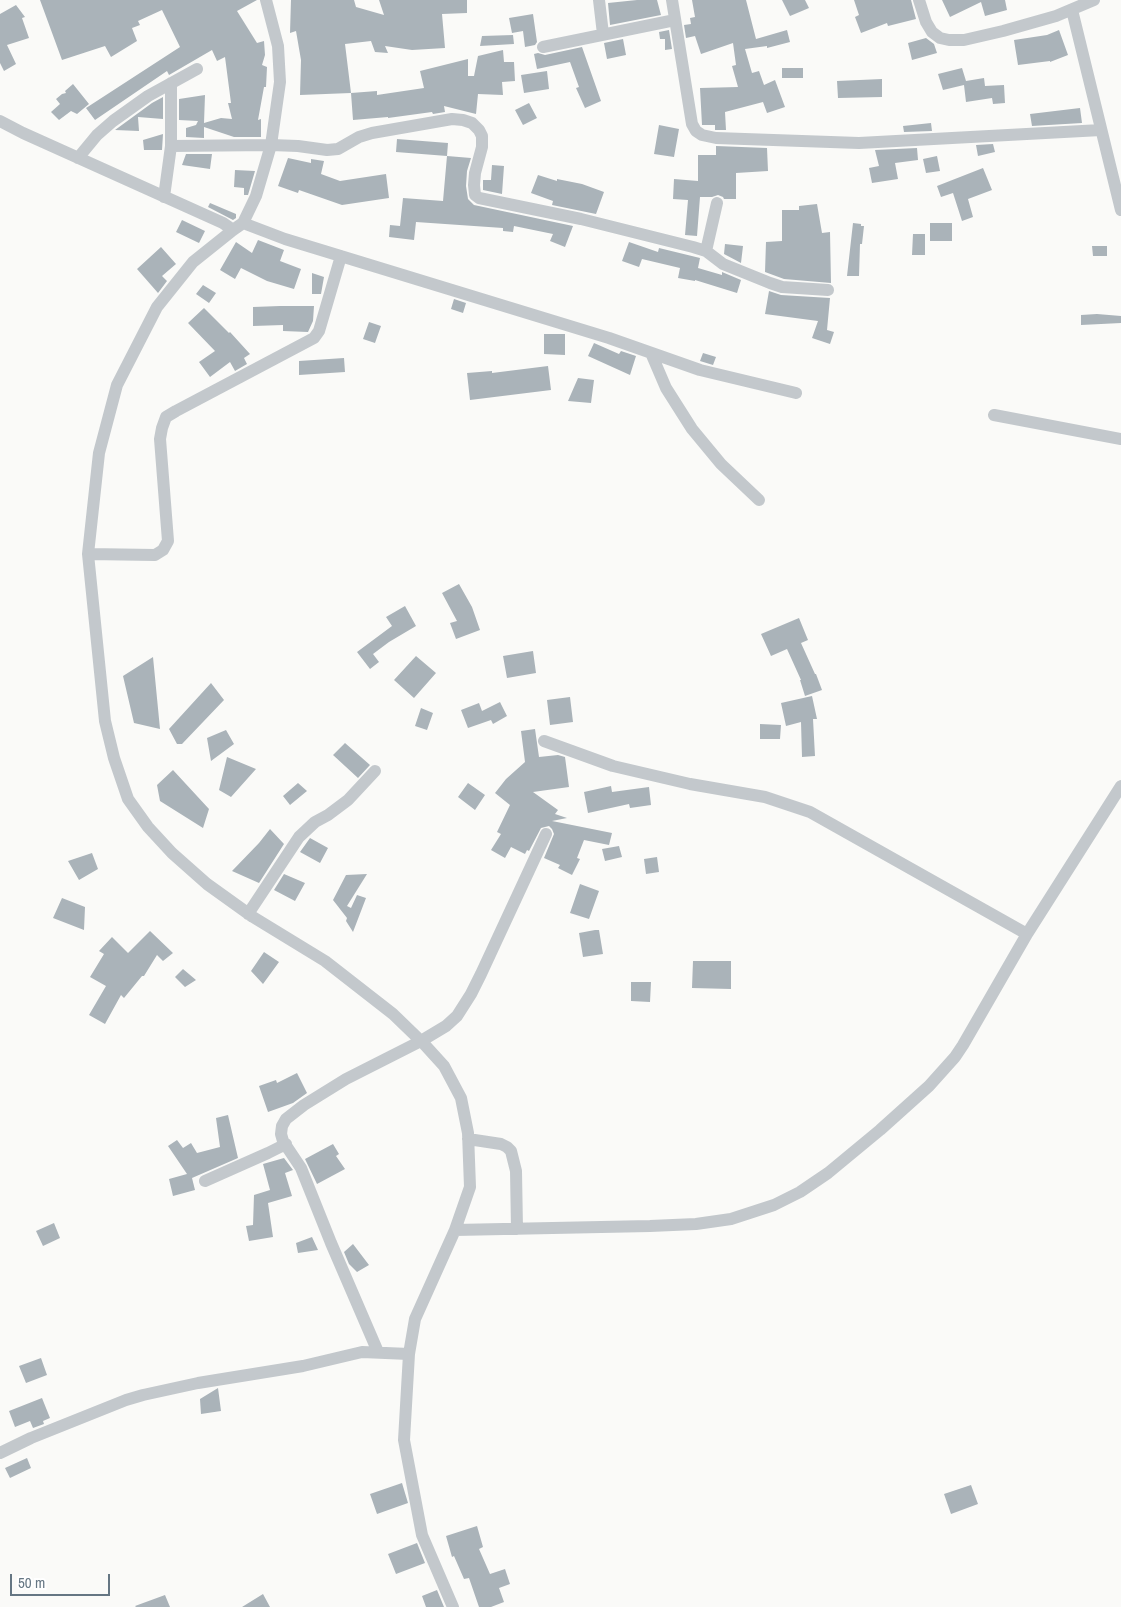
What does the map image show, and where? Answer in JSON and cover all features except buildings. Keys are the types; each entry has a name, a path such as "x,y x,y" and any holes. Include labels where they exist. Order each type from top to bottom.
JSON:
{"street":[{"path":"266,0 278,46 280,82 271,144 256,196 238,226 193,262 157,307 117,385 98,453 88,554 105,721 114,758 128,799 148,828 172,854 206,884 248,914 325,961 393,1014 444,1066 460,1098 468,1139 470,1186 455,1230 415,1319 409,1354 404,1440 422,1535 452,1607"},
{"path":"599,0 603,34"},
{"path":"672,0 692,124 696,131 702,135 716,138 859,143 1101,130"},
{"path":"919,0 926,22 932,32 940,38 950,40 964,40 1003,31 1072,10 1094,0"},
{"path":"1072,10 1121,210"},
{"path":"543,47 675,20"},
{"path":"78,158 104,128 148,96 197,69"},
{"path":"164,197 171,146 171,83"},
{"path":"171,146 271,144 327,150 338,149 358,137 372,133 452,119 463,120 472,123 482,136 482,147 474,185 475,195 479,198 581,219 706,251 723,264 770,284 782,287 828,290"},
{"path":"0,120 23,133 224,223 285,239 609,338 700,370 796,393"},
{"path":"706,251 717,203"},
{"path":"88,554 155,555 163,550 168,541 160,439 166,417 314,338 319,331 341,256"},
{"path":"651,353 666,388 692,429 721,464 759,500"},
{"path":"994,415 1121,439"},
{"path":"544,742 613,766 680,782 765,798 810,812 1027,934"},
{"path":"248,914 299,837 316,822 348,800 375,771"},
{"path":"455,1230 696,1224 739,1216 774,1205 800,1192 855,1152 929,1086 963,1045 1027,934 1121,786"},
{"path":"378,1352 301,1168 281,1134 282,1126 292,1113 346,1079 421,1041 446,1026 457,1016 471,994 546,834"},
{"path":"468,1139 501,1144 511,1151 516,1171 517,1228"},
{"path":"205,1181 286,1144"},
{"path":"0,1453 31,1438 134,1397 198,1382 303,1366 355,1353 409,1354"}]}
